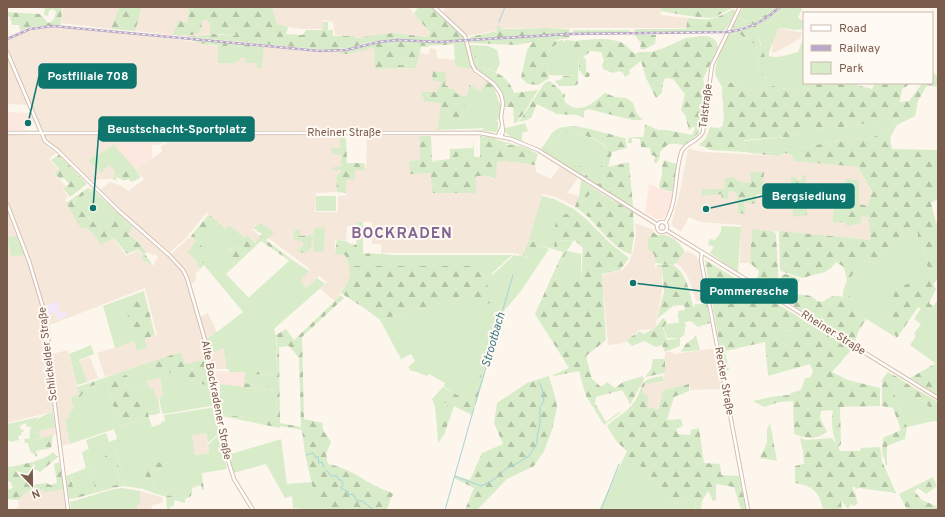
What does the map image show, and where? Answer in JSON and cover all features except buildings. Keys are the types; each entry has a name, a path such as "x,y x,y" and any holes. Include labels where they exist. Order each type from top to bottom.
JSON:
{"main road":[{"path":"434,7 465,36 475,70 499,90 503,103 503,129 505,135 512,139"},
{"name":"Talstraße","path":"665,223 672,207 681,154 686,146 695,142 701,137 703,132 712,65 740,7"},
{"path":"7,52 40,127 40,132"},
{"path":"499,136 503,129"},
{"name":"Alte Bockradener Straße","path":"40,132 45,141 57,150 119,211 169,255 185,273 209,354 221,429 231,472 253,510"},
{"name":"Rheiner Straße","path":"7,133 480,133 512,139 545,154 658,225"},
{"name":"Schlickelder Straße","path":"7,204 29,261 42,304 47,328 52,391 68,510"},
{"path":"665,223 667,226 666,230 659,232 657,229 658,225 665,223"},
{"name":"Rheiner Straße","path":"666,230 938,398"},
{"name":"Recker Straße","path":"702,252 701,260 748,510"}],"shaded area":[{"path":"63,7 119,7 111,29 61,23"},
{"path":"142,7 188,7 188,10 207,19 210,24 210,34 188,37 135,31"},
{"path":"272,7 408,7 430,32 428,37 393,33 372,35 370,37 363,36 361,38 335,35 333,22 323,20 322,29 303,29 277,24"},
{"path":"445,7 660,7 661,15 688,18 686,28 504,28 467,36 443,14"},
{"path":"62,27 148,35 218,46 218,63 235,64 235,61 240,58 245,58 257,63 257,68 262,68 264,47 325,52 346,51 340,52 374,48 375,69 416,68 419,53 429,54 430,48 436,49 437,58 455,60 455,66 472,69 474,73 486,81 481,91 469,84 467,97 455,93 455,90 445,85 445,79 441,82 437,93 422,92 424,102 442,103 437,130 150,130 146,125 131,122 131,130 43,130 30,105 7,104 7,40 26,31"},
{"path":"779,28 799,32 802,31 801,38 772,53 773,36"},
{"path":"7,112 31,113 35,123 25,124 25,130 7,130"},
{"path":"7,135 39,136 46,145 56,153 49,159 58,169 53,173 66,186 62,189 68,197 65,200 81,228 86,227 97,238 114,238 126,256 138,250 143,256 141,259 153,266 158,256 146,252 140,244 128,234 133,227 168,257 191,236 196,241 198,262 196,263 200,269 196,274 196,280 188,287 197,318 208,313 217,332 203,340 208,359 185,364 181,352 105,377 97,353 135,341 138,351 147,348 145,339 157,335 145,288 50,325 52,354 68,350 79,394 70,417 65,420 70,444 61,446 59,434 41,438 39,431 57,426 56,411 7,423"},
{"path":"44,135 121,135 121,143 118,150 114,145 88,160 94,167 109,165 115,170 114,179 101,179 90,182 48,142"},
{"path":"121,135 165,135 168,140 159,145 152,145 152,158 135,169 118,150 121,143"},
{"path":"241,135 342,136 345,167 336,177 337,192 316,193 315,212 338,212 338,196 347,195 345,180 354,170 366,170 367,136 419,136 420,161 410,173 487,176 493,179 497,163 499,161 507,161 535,165 536,172 551,179 560,167 578,178 567,193 579,196 576,207 556,197 543,194 534,228 523,255 513,253 381,253 381,244 372,244 372,222 357,222 357,226 347,226 346,240 335,240 335,254 345,255 350,269 349,281 335,301 320,289 327,282 319,276 306,288 299,281 310,269 268,238 275,232 261,223 252,229 261,237 255,243 247,235 244,237 229,225 225,229 207,212 186,238 170,252 121,212 99,191 110,182 122,186 129,191 144,179 135,169 162,152 161,146 167,143 171,137"},
{"path":"688,149 704,152 778,156 785,153 837,165 858,167 872,193 868,206 859,204 859,180 840,199 835,199 835,192 825,198 834,204 868,217 872,240 752,229 750,263 740,263 741,225 700,222 689,217 681,232 671,225 680,191","holes":["750,172 763,188 775,190 770,195 770,205 762,194 744,202 746,214 738,212 737,194 733,191 728,192 728,199 722,199 721,194 702,189 724,189 725,178 739,182 751,183"]},
{"path":"649,184 668,192 673,192 670,209 663,219 656,219 645,212"},
{"path":"635,223 654,230 648,240 656,262 654,267 662,268 662,292 655,329 639,330 626,340 625,343 608,345 602,275 622,270 629,263 636,237"},
{"path":"687,251 696,256 698,259 707,299 702,301 696,301 688,277 682,268 675,263"},
{"path":"58,301 60,313 66,311 66,317 58,320 56,312 47,315 45,306"},
{"path":"223,348 226,369 214,369 211,354"},
{"path":"716,348 723,389 690,390 689,384 663,390 657,409 647,407 642,392 645,384 664,381 665,352 672,352 674,354"},
{"path":"90,357 98,378 87,382 79,361"},
{"path":"214,371 245,372 244,387 220,384 216,385"},
{"path":"160,378 163,397 156,398 147,386 146,381"},
{"path":"206,433 209,453 195,455 192,435"},
{"path":"35,488 44,491 45,493 64,489 67,510 10,510 19,507 18,500 28,491"},
{"path":"140,491 162,497 163,501 152,505 151,510 137,510 137,504 140,503"}],"green space":[{"path":"45,7 62,7 61,25 30,27 20,31 19,25 12,25 10,17 7,16 7,12 40,14 48,23 55,17 56,11 52,9 49,11 48,16 44,15"},
{"path":"119,7 142,7 135,31 111,29"},
{"path":"188,7 272,7 277,24 288,27 286,34 303,35 306,30 322,30 323,22 328,22 328,30 333,30 333,36 355,36 355,38 361,38 363,36 370,37 372,35 393,33 428,37 430,32 414,14 418,7 431,7 462,35 465,40 434,41 396,39 371,42 349,48 328,50 188,37 213,34 235,36 236,30 210,24 206,19 202,21 201,29 198,33 173,35 178,20 187,23 189,12"},
{"path":"660,7 739,7 732,8 710,18 661,11"},
{"path":"744,7 775,7 762,17 753,21 748,21 738,16"},
{"path":"775,7 779,7 756,22 731,30 738,16 748,21 753,21 762,17"},
{"path":"782,7 785,7 769,22 757,29 757,34 766,60 762,76 758,75 759,64 756,45 739,34 728,35 729,33 751,27 764,21"},
{"path":"785,7 800,7 802,9 798,18 803,20 802,29 778,29 769,52 769,56 780,57 798,52 803,39 803,84 811,85 805,93 763,84 759,85 756,89 748,90 716,76 715,72 717,61 728,35 738,34 756,45 759,64 758,75 762,76 761,43 757,34 757,28 769,22"},
{"path":"733,9 735,10 735,13 724,32 633,33 635,29 686,29 688,18 712,19"},
{"path":"210,24 236,30 235,36 210,34"},
{"path":"497,25 503,29 569,29 570,33 469,40 470,37 497,31"},
{"path":"574,30 629,30 632,33 572,33"},
{"path":"634,34 656,35 655,44 645,49 640,49 641,43"},
{"path":"570,35 569,38 553,40 563,40 563,42 552,47 548,56 549,78 538,85 528,84 521,78 527,50 533,42 516,45 470,43 469,41"},
{"path":"706,36 714,39 717,42 718,47 703,79 706,90 699,132 695,137 683,145 672,144 666,146 660,152 657,163 654,163 655,156 651,155 650,148 641,147 640,139 632,138 632,143 628,143 628,139 632,137 643,137 645,124 658,130 667,130 692,135 695,128 693,126 689,130 685,115 681,110 685,94 673,79 665,78 662,93 656,98 646,78 641,61 629,70 630,74 625,77 623,73 619,71 613,73 603,69 602,65 604,60 601,52 591,51 583,57 586,59 586,71 590,74 589,77 585,77 579,70 579,51 565,41 600,39 612,40 624,44 636,54 639,52 651,52 664,48 686,38"},
{"path":"192,39 264,47 222,46 198,43 192,41"},
{"path":"393,41 432,43 464,42 466,44 419,46 416,48 418,50 414,60 400,58 398,60 398,65 414,66 414,68 375,69 374,48 347,54 340,54 340,52"},
{"path":"565,41 579,51 578,76 549,75 549,54 554,46"},
{"path":"454,44 466,44 472,69 455,66"},
{"path":"473,45 488,46 497,50 500,63 496,72 478,66"},
{"path":"473,45 478,66 495,72 504,78 514,93 538,90 516,123 514,123 513,107 504,107 503,94 499,87 475,69 469,46"},
{"path":"218,46 264,47 262,68 257,68 257,63 245,63 245,58 240,58 240,61 235,61 235,64 218,63"},
{"path":"419,46 429,46 421,47 416,68 413,66 398,65 398,60 400,58 414,60 416,48"},
{"path":"433,71 446,73 445,85 455,90 455,93 467,97 461,118 469,118 461,119 460,121 439,119 441,103 424,102 423,97 421,96 422,92 437,92 441,82 432,80"},
{"path":"933,72 938,77 938,87 927,85 918,101 915,116 897,125 890,138 892,149 938,150 938,199 931,203 936,222 938,224 938,278 933,285 936,289 929,303 933,306 938,300 938,319 918,307 897,338 886,320 895,303 892,291 929,274 924,249 917,242 918,234 915,227 909,230 902,228 899,242 894,249 881,256 883,260 872,263 863,261 849,279 845,294 850,296 850,308 866,319 858,332 854,345 793,306 791,301 795,294 809,296 817,301 823,302 832,296 843,297 843,291 847,280 844,267 836,262 825,272 802,278 781,271 779,233 780,231 871,240 868,217 861,216 861,223 847,226 844,222 833,223 834,204 825,204 825,198 817,195 817,191 826,188 828,196 830,196 831,192 835,192 835,199 840,199 846,193 845,179 859,180 859,204 868,206 872,192 858,167 794,161 792,155 785,153 778,156 749,153 779,152 787,149 850,139 864,140 879,135 879,131 891,129 899,118 837,128 823,128 788,137 744,140 746,152 711,150 699,145 706,138 710,127 722,127 724,119 722,87 716,76 748,90 756,89 759,85 763,84 805,93 810,84 853,84 872,89 874,84 908,84 902,89 900,102 909,101 921,85 933,84"},
{"path":"563,76 578,76 578,84 573,86 559,86 555,81 562,79"},
{"path":"486,81 493,85 499,102 495,101 486,92 481,92 469,87 469,84 481,91"},
{"path":"550,81 561,91 561,93 565,94 564,101 575,108 585,107 605,93 615,97 626,98 633,103 637,114 643,120 632,120 588,109 584,111 584,118 577,115 557,114 537,104 532,117 528,120 518,122 543,85"},
{"path":"469,87 473,87 478,91 486,92 499,101 501,107 501,126 498,132 500,127 500,113 499,119 496,120 498,122 498,130 496,132 460,129 437,130 439,119 460,120 465,118 461,118","holes":["485,128 481,130 460,129"]},
{"path":"899,118 891,129 879,131 879,135 864,140 850,139 787,149 779,152 746,152 744,141 788,137 823,128 837,128"},
{"path":"525,123 528,131 522,133 522,140 525,142 510,136 504,129"},
{"path":"571,126 584,128 625,138 627,148 612,152 608,167 629,162 633,207 583,177 541,149 555,130","holes":["563,132 593,138 607,148 603,163 598,171 605,178 599,184 582,172 586,168 581,165 577,168 548,148 555,138"]},
{"path":"563,132 575,133 593,139 598,141 607,149 603,163 605,178 599,184 582,172 586,168 577,169 548,148 555,138"},
{"path":"475,134 497,138 491,138 526,148 538,154 535,165 537,157 508,144 501,145 488,141 480,136 489,137"},
{"path":"327,135 344,135 346,138 347,163 364,163 366,170 355,170 355,179 346,180 346,193 337,192 336,177 342,170 333,170 333,167 341,167 341,155 332,154 331,148 341,148 339,138 324,137"},
{"path":"419,136 431,136 433,162 459,162 464,165 468,159 467,156 463,154 457,157 451,157 451,152 454,150 474,150 474,157 480,157 480,136 488,141 527,150 537,157 535,165 499,161 497,163 496,179 487,176 476,176 476,193 432,193 431,173 410,174 409,161 420,160"},
{"path":"473,136 474,150 454,150 457,157 463,154 467,156 468,159 464,165 459,162 451,163 432,161 450,159 450,149 473,148"},
{"path":"114,145 132,165 116,177 117,181 112,179 114,178 115,171 109,165 101,173 88,160"},
{"path":"59,155 87,184 70,197 63,189 69,184 64,178 60,179 54,173 59,169 51,160"},
{"path":"664,160 676,164 677,166 673,192 661,189 659,186"},
{"path":"132,165 141,177 132,182 128,179 125,181 116,177"},
{"path":"750,172 764,172 763,188 775,190 775,195 770,195 771,205 764,205 762,194 756,195 756,204 744,202 746,214 738,213 737,194 733,191 728,192 728,199 722,199 721,194 701,196 702,189 724,189 725,178 734,177 739,182 751,183"},
{"path":"802,175 805,175 807,215 793,217 791,177 796,177 797,181 802,181"},
{"path":"581,180 595,189 580,204 578,209 575,207 579,196"},
{"path":"88,188 93,190 133,227 128,234 140,244 153,266 141,259 143,255 138,249 127,254 114,238 100,245 97,238 86,227 81,229 66,203","holes":["90,190 112,213 113,223 99,228 74,202"]},
{"path":"595,189 604,195 586,215 578,209 580,204"},
{"path":"90,190 112,213 113,223 99,228 74,202"},
{"path":"604,195 633,212 634,236 631,254 625,252 613,243 586,215"},
{"path":"316,196 336,196 336,211 316,211"},
{"path":"542,196 554,199 574,209 571,216 555,237 554,247 557,241 574,240 567,251 564,249 551,247 542,242 533,242 529,240"},
{"path":"574,209 611,244 629,258 620,270 602,274 606,340 586,356 592,379 601,387 607,382 615,388 623,382 643,376 644,379 630,405 622,390 596,397 595,403 606,422 619,412 620,413 604,425 586,396 579,371 553,375 569,368 535,314 563,252 539,245 530,258 523,255 529,240 533,242 542,242 551,247 564,249 567,251 555,277 557,285 568,285 581,280 583,248 574,240 557,241 557,247 554,247 555,237 549,232 555,228 557,215 568,214 571,216"},
{"path":"209,214 219,223 199,244 210,254 203,263 190,249 196,241 191,236"},
{"path":"357,222 363,222 363,253 356,253"},
{"path":"219,223 225,229 229,225 244,237 240,242 247,250 242,254 235,246 228,252 236,261 223,274 246,300 291,259 309,271 300,281 306,288 317,278 325,284 274,329 277,345 276,372 229,372 229,369 226,369 223,348 211,354 207,338 243,312 204,265 200,269 196,263 198,262 187,252 190,249 202,262 199,244"},
{"path":"261,223 275,232 266,240 291,259 290,261 261,241 226,274 249,298 246,300 223,274 236,261 228,253 235,246 242,254 247,250 239,242 247,235 255,243 262,234 253,228"},
{"path":"721,226 741,227 738,273 710,253 714,247 708,244 710,239 715,240 721,232"},
{"path":"916,227 918,235 917,242 924,249 929,274 896,303 895,308 886,320 897,338 849,308 850,296 845,294 849,279 863,261 872,263 882,260 881,256 894,249 899,242 902,228"},
{"path":"314,228 325,228 324,252 313,252"},
{"path":"300,229 300,236 314,235 309,251 303,253 297,251 303,246 303,242 293,239 295,230"},
{"path":"752,229 773,231 776,234 779,291 777,296 756,283 759,271 750,263"},
{"path":"653,232 657,235 665,235 672,238 685,252 674,265 656,263 654,254 648,249 648,240"},
{"path":"17,236 25,255 11,256 7,237"},
{"path":"337,240 347,241 348,243 357,245 357,253 385,254 385,256 349,256 352,266 475,266 486,279 491,274 493,275 487,280 488,290 493,302 477,307 473,294 380,320 341,293 349,279 350,271 345,255 335,254"},
{"path":"539,245 549,249 521,291 503,312 502,311 484,373 481,373 471,403 444,387 445,383 429,374 427,376 411,371 408,367 415,361 411,354 401,359 380,320 473,294 493,302 488,290 487,280 514,255 530,258"},
{"path":"567,251 581,254 581,281 568,285 557,285 555,277"},
{"path":"385,254 512,255 486,279 475,266 351,266 348,256 385,256"},
{"path":"705,260 852,349 832,372 848,380 880,388 880,406 840,407 841,444 838,447 840,451 860,451 861,448 880,447 882,461 896,493 859,488 855,489 855,487 852,487 856,495 857,502 859,502 854,506 851,504 848,509 841,501 842,510 823,510 818,494 815,491 807,486 795,483 795,466 804,464 800,438 806,440 832,438 837,445 832,428 833,410 821,411 820,418 827,432 808,438 794,434 793,401 779,402 764,407 753,401 788,395 801,390 805,378 811,377 813,371 810,364 768,376 765,342 725,351 729,370 724,371","holes":["781,330 792,331 791,339 786,349 774,338 776,333"]},
{"path":"669,264 680,270 684,276 694,308 695,304 707,304 710,323 698,327 691,321 679,323 678,311 685,310 684,305 673,306 657,319 664,292 662,268 656,267 657,265"},
{"path":"786,274 800,280 792,288 793,292 788,303 781,298 781,277 782,275"},
{"path":"144,291 145,296 126,304 134,339 145,339 147,348 137,351 134,341 115,348 103,306"},
{"path":"340,295 344,298 302,337 304,419 323,423 324,431 331,442 326,454 328,464 349,471 371,484 394,494 387,510 318,510 305,454 302,430 280,426 280,428 221,416 221,414 242,416 277,422 276,391 244,387 244,383 276,388 276,375 245,374 245,372 276,372 276,335 286,329 294,340","holes":["289,346 299,358 301,427 280,423 279,347"]},
{"path":"145,296 155,335 145,339 134,339 125,304"},
{"path":"921,308 938,319 938,362 935,363 910,345 916,336 914,334 921,324 914,319"},
{"path":"663,318 667,322 663,328 667,340 680,338 680,346 665,352 662,345 656,347 644,341 632,346 626,340 640,331 643,334 654,329"},
{"path":"683,322 686,324 684,335 680,338 667,338 664,331 664,326 667,324"},
{"path":"781,330 792,331 791,339 786,350 774,338 776,333"},
{"path":"696,336 700,350 681,352 685,345"},
{"path":"91,345 94,354 79,360 87,382 77,385 69,354"},
{"path":"181,352 185,364 208,359 212,372 214,388 144,364"},
{"path":"653,359 665,359 665,373 645,377 651,369"},
{"path":"938,362 938,395 910,378"},
{"path":"144,364 214,388 216,405 164,414 162,413 159,398 163,396 160,378 146,381 150,389 154,389 156,398 158,398 160,412 154,415 148,415 140,387 129,388 113,375"},
{"path":"481,372 485,374 472,415 454,406 444,435 438,443 437,426 442,425 448,404 444,402 449,390 471,403"},
{"path":"888,372 901,379 893,391 907,427 905,439 887,446 887,466 882,453 883,438 901,430 893,408 882,406 882,380"},
{"path":"245,374 276,375 276,388 244,383"},
{"path":"113,375 116,377 127,375 129,388 140,387 149,417 119,427 106,380 84,389 82,395 72,403 71,398 79,394 77,387"},
{"path":"549,376 557,408 552,430 544,451 534,466 507,479 477,510 465,510 474,488 454,478 455,476 470,480 482,453 503,444 494,423 497,403 527,383"},
{"path":"663,376 664,381 645,384 642,392 648,396 647,407 658,409 663,390 689,384 689,391 674,397 667,420 681,419 683,426 676,429 678,434 690,435 691,430 699,428 704,463 720,464 721,475 739,476 746,510 741,510 734,487 716,484 716,500 713,501 708,491 702,501 701,510 695,510 696,501 681,498 675,502 675,510 668,510 670,500 651,476 632,458 628,458 625,455 627,451 617,442 607,426 631,406 636,400 644,383 648,380"},
{"path":"901,379 906,383 903,388 938,413 938,422 934,421 907,427 893,391"},
{"path":"106,380 119,427 149,417 152,427 165,421 164,415 216,407 217,411 215,412 219,433 208,443 206,433 192,435 195,455 209,453 208,445 219,434 227,469 202,473 203,483 187,489 187,494 181,499 160,493 152,480 151,473 170,466 168,462 141,470 153,486 154,493 143,489 125,486 116,449 102,460 115,453 120,484 100,489 93,468 89,469 96,490 75,497 71,479 73,475 86,469 82,452 89,449 86,440 106,433 109,442 117,439 114,429 70,444 65,420 70,417 69,413 74,408 72,403 82,395 84,389"},
{"path":"906,383 938,402 938,413 903,388"},
{"path":"220,384 276,391 277,423 242,416 221,414 218,400 220,399"},
{"path":"443,387 449,391 444,401 448,404 442,426 437,426 435,407 432,399"},
{"path":"53,412 55,427 39,431 41,438 31,441 33,451 30,451 28,443 25,443 24,439 30,438 31,428 36,421 44,415"},
{"path":"39,417 31,427 27,427 25,423 20,426 21,430 23,429 24,432 21,432 22,435 18,436 19,440 11,442 7,439 7,424"},
{"path":"770,423 777,461 760,458 767,443 767,430"},
{"path":"53,435 51,448 36,451 37,457 30,451 32,450 31,441"},
{"path":"281,439 287,484 312,482 318,510 293,508 292,496 285,498 266,464 233,473 228,455"},
{"path":"116,449 125,486 69,499 66,476 86,468 73,475 71,479 75,496 96,490 89,469 93,468 100,489 120,484 115,453 102,460 101,459"},
{"path":"53,452 58,457 40,472 33,469 26,478 31,485 47,483 50,485 57,483 54,464 59,462 64,489 45,493 44,491 36,489 27,492 18,500 7,499 7,490 13,488 10,481 7,482 7,464 9,467 32,462"},
{"path":"625,455 628,458 632,457 651,476 670,500 668,510 599,510"},
{"path":"168,462 170,466 151,473 152,480 160,493 181,499 187,494 187,489 203,483 204,490 202,490 201,485 192,488 191,496 185,499 185,503 175,500 173,507 170,506 170,510 167,510 166,497 154,493 153,486 141,470 150,463"},
{"path":"933,477 937,486 926,494 918,488 914,491 922,500 938,507 938,510 907,510 899,494"},
{"path":"122,488 140,491 140,503 137,504 137,510 71,510 70,502"},
{"path":"681,498 696,501 695,510 675,510 675,502"}],"waterway":[{"path":"499,22 505,7"},
{"name":"Strootbach","path":"475,405 513,275"},
{"path":"455,476 481,486 494,479 505,469 529,456 537,443 540,424 540,407 544,401 542,388 539,382"},
{"name":"Strootbach","path":"445,510 474,408"},
{"path":"306,455 313,453 316,458 318,456 319,463 322,462 324,467"},
{"path":"601,510 619,464"},
{"path":"326,470 331,476 337,476 339,480 341,480 343,483 341,488 349,492 348,495 353,494 357,501 362,501 374,510"}],"railway":[{"path":"7,39 30,29 53,26 320,51 346,50 379,42 397,40 438,42 569,34 727,32 756,24 768,17 780,7"}],"place":[{"name":"Postfiliale 708","path":"28,123"},
{"name":"Beustschacht-Sportplatz","path":"93,208"},
{"name":"Bergsiedlung","path":"706,209"},
{"name":"Pommeresche","path":"633,283"}],"district":[{"name":"BOCKRADEN","path":"402,234"}]}
